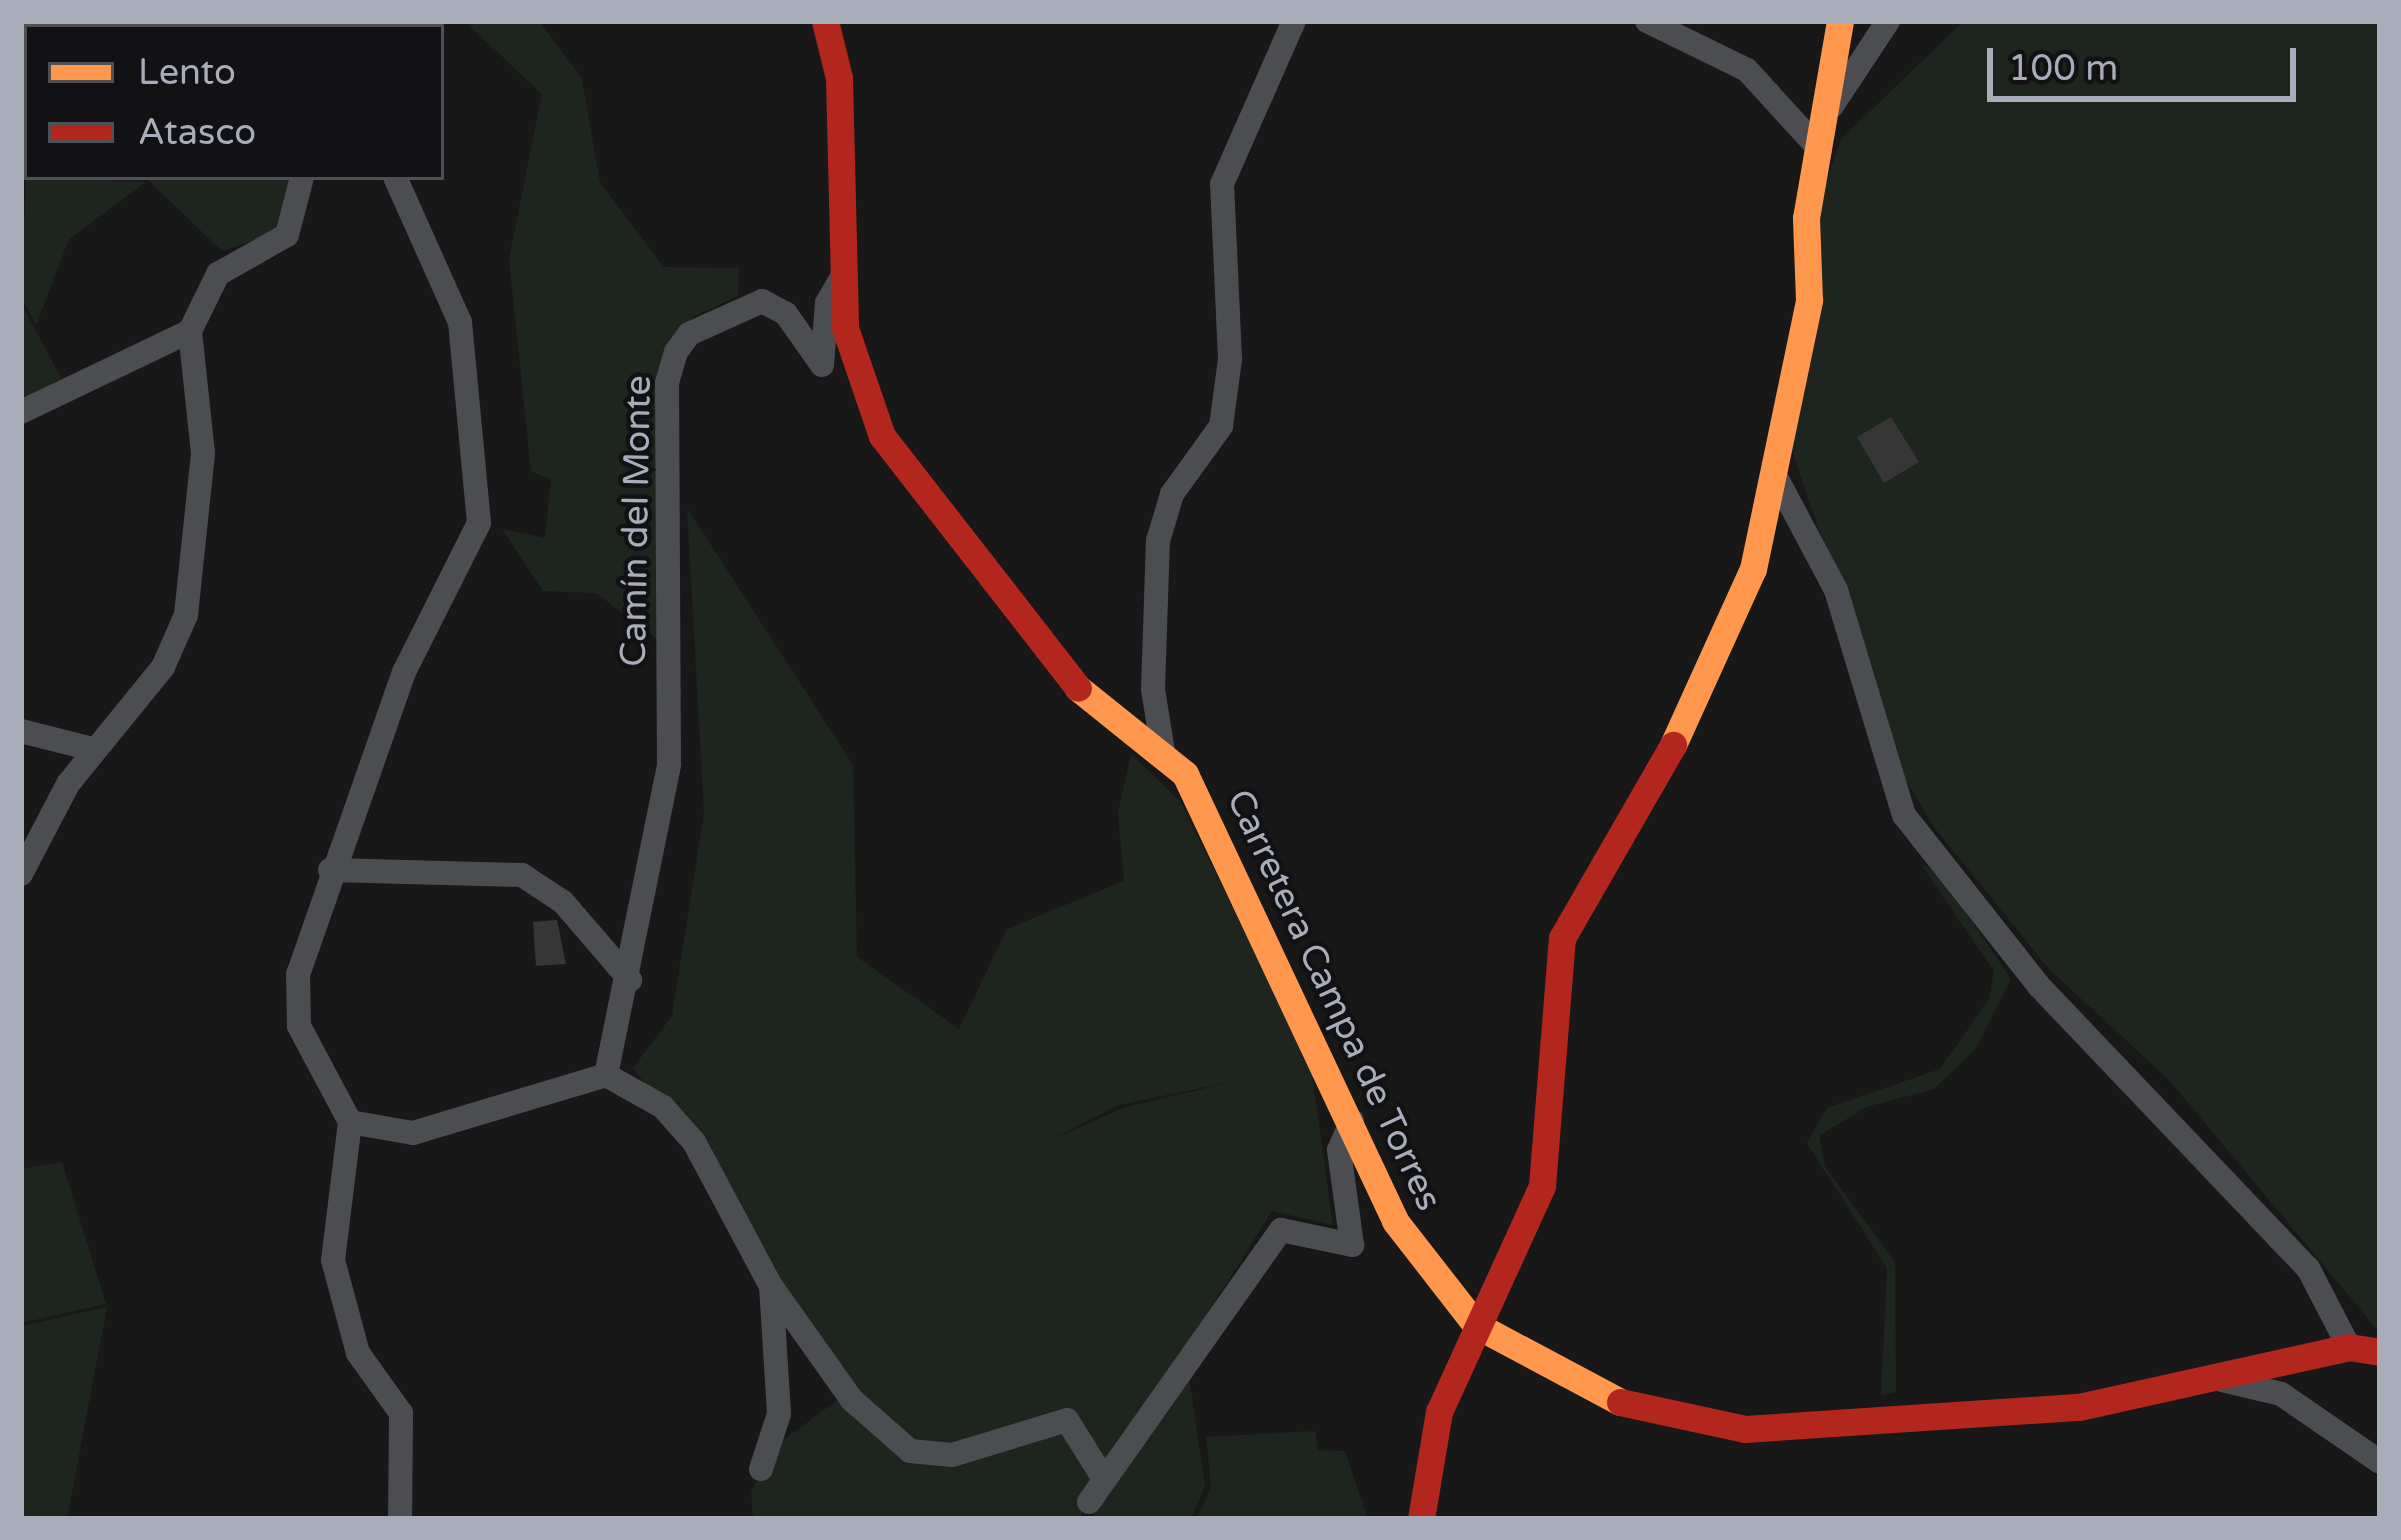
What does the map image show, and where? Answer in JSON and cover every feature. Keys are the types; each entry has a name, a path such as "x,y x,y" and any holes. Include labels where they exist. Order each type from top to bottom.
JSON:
{"street":[{"name":"Carretera Campa de Torres","path":"825,21 838,78 842,278 857,384 882,436 1058,667 1185,774 1228,856 1395,1221 1476,1325"},
{"path":"1647,21 1747,70 1820,150"},
{"path":"1421,1519 1438,1412 1546,1165 1562,938 1638,821 1699,699 1778,482 1840,21"},
{"path":"1832,106 1888,21"},
{"path":"1164,758 1153,689 1158,541 1172,494 1221,426 1230,359 1222,184 1298,22"},
{"path":"21,874 92,749 163,667 186,615 203,453 190,331 218,274 287,235 301,180"},
{"path":"396,180 460,322 484,482 465,566 404,673 330,870 298,974 299,1026 350,1122 333,1260 358,1353 401,1413 400,1519"},
{"name":"Camín del Monte","path":"630,980 669,764 668,383 676,352 689,334 762,301 786,314 822,365 827,303 842,278"},
{"path":"21,412 190,331"},
{"path":"1778,482 1836,590 1904,815 2039,986 2308,1268 2349,1347"},
{"path":"21,731 92,749"},
{"path":"330,870 522,875 563,902 630,980 606,1075"},
{"path":"350,1122 413,1133 606,1075 630,1080 694,1142 772,1286 852,1400 910,1451 952,1455 1066,1420 1104,1479"},
{"path":"1088,1502 1282,1230 1352,1245 1339,1150 1352,1121"},
{"path":"761,1469 779,1414 772,1286"},
{"path":"1476,1325 1622,1403 1745,1429 2079,1407 2222,1380 2349,1347 2380,1352"},
{"path":"2222,1380 2281,1394 2380,1462"}],"shaded area":[{"path":"21,21 291,24 24,24 21,157"},
{"path":"464,21 539,21 582,79 600,183 664,267 739,268 738,296 692,317 659,377 658,640 596,593 543,591 502,529 545,538 551,480 531,471 509,260 542,94"},
{"path":"1964,21 2380,21 2380,1333 2170,1081 2049,969 1934,827 1899,769 1788,438 1819,203 1841,139"},
{"path":"26,180 146,182 69,239 36,325 21,296"},
{"path":"148,180 293,180 279,233 222,251"},
{"path":"21,303 61,378 21,402"},
{"path":"687,508 853,765 857,957 959,1029 1007,929 1124,881 1118,813 1131,754 1180,801 1311,1066 1333,1225 1272,1211 1079,1519 753,1519 751,1491 781,1442 840,1398 715,1177 633,1068 672,1016 704,813","holes":["1235,1081 1123,1108 1048,1141 1119,1105"]},
{"path":"1921,864 1940,874 2011,979 1976,1048 1934,1089 1866,1107 1819,1136 1825,1167 1895,1262 1896,1392 1881,1395 1887,1268 1807,1143 1827,1108 1940,1069 1989,999 1994,971"},
{"path":"62,1162 106,1304 21,1323 21,1169"},
{"path":"107,1307 67,1519 21,1519 21,1326"},
{"path":"1189,1377 1205,1486 1191,1519 1090,1519"},
{"path":"1315,1431 1318,1450 1345,1451 1368,1519 1197,1519 1211,1487 1206,1437"}],"building":[{"path":"1891,417 1919,462 1884,483 1857,437"},
{"path":"557,920 566,964 536,966 533,922"}],"traffic: slow":[{"path":"1673,745 1753,569 1809,300 1806,218 1840,21"},
{"path":"1078,688 1185,774 1395,1221 1476,1325 1620,1402"}],"traffic: jam":[{"path":"825,21 839,78 845,328 882,436 1078,688"},
{"path":"1421,1519 1439,1412 1542,1186 1562,938 1673,745"},
{"path":"1620,1402 1745,1429 2079,1407 2349,1347 2380,1352"}]}
